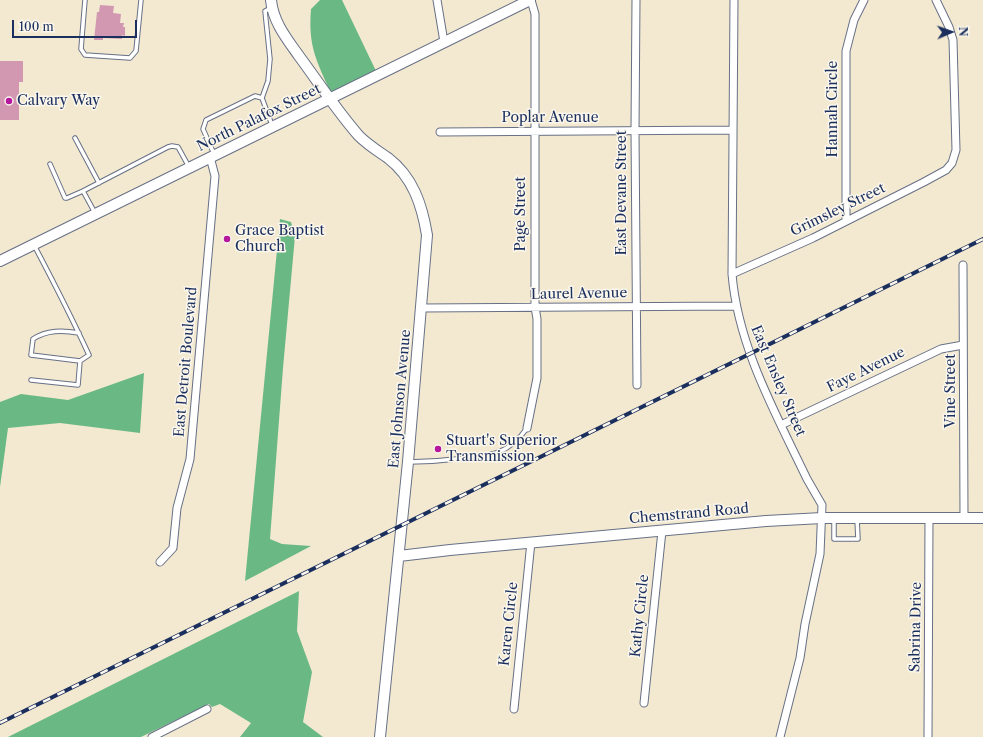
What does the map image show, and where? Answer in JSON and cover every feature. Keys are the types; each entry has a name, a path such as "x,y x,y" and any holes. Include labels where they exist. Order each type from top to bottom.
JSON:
{"main road":[{"name":"North Palafox Street","path":"0,261 530,0"},
{"name":"East Johnson Avenue","path":"271,4 278,25 328,99 365,142 389,159 403,173 419,201 427,234 408,462 380,737"},
{"name":"Chemstrand Road","path":"399,556 531,542 822,518 983,518"}],"street":[{"path":"437,0 440,28 444,42"},
{"name":"Page Street","path":"527,428 537,378 534,131 535,14 530,0"},
{"name":"East Devane Street","path":"636,0 635,131 637,385"},
{"name":"East Ensley Street","path":"734,0 732,274 735,306 747,346 807,479 820,499 822,518 820,554 805,624 800,658 780,737"},
{"name":"Hannah Circle","path":"846,221 846,51 854,20 864,0"},
{"name":"Grimsley Street","path":"732,274 846,221 924,182 946,170 952,163 956,150 954,52 949,27 936,0"},
{"name":"Poplar Avenue","path":"440,132 733,130"},
{"name":"East Detroit Boulevard","path":"160,562 173,548 177,508 190,459 215,176 212,156"},
{"name":"Vine Street","path":"964,265 964,518"},
{"name":"Laurel Avenue","path":"422,308 735,306"},
{"name":"Faye Avenue","path":"782,425 941,349 964,345"},
{"name":"Sabrina Drive","path":"928,737 930,518"},
{"name":"Kathy Circle","path":"644,703 662,531"},
{"name":"Karen Circle","path":"514,709 531,542"},
{"path":"152,737 207,709"}],"lane":[{"path":"85,0 81,49 85,55 130,58 136,51 141,0"},
{"path":"271,4 265,11 270,59 268,81 262,98 273,126"},
{"path":"212,156 203,129 206,120 255,96 262,98"},
{"path":"75,138 99,183"},
{"path":"50,164 65,198 71,197 172,146 178,147 189,168"},
{"path":"83,191 96,214"},
{"path":"34,244 79,333 89,355 80,361 31,355 33,339 42,334 54,331 79,333"},
{"path":"31,380 78,385 80,361"},
{"path":"408,462 481,458 511,445 519,439 527,428"},
{"path":"834,518 834,539 858,539 857,518"}],"green space":[{"path":"320,0 342,0 376,71 331,93 317,62 312,43 310,22 311,9"},
{"path":"280,219 291,222 295,236 270,539 282,544 311,546 245,581"},
{"path":"144,373 140,433 60,423 8,428 0,487 0,402 21,394 68,400"},
{"path":"299,591 297,631 312,672 303,722 323,737 240,737 251,723 220,704 212,707 209,704 141,737 8,737"}],"building":[{"path":"100,5 114,6 113,13 121,14 120,23 124,23 123,27 125,27 125,36 122,35 122,39 103,38 103,40 94,40 97,12 99,12"},
{"name":"Calvary Way","path":"0,61 23,61 23,82 19,82 19,120 0,120"}],"railway":[{"path":"0,723 983,239"}],"place":[{"name":"Calvary Way","path":"9,101"},
{"name":"Grace Baptist Church","path":"227,239"},
{"name":"Stuart's Superior Transmission","path":"438,449"}]}
